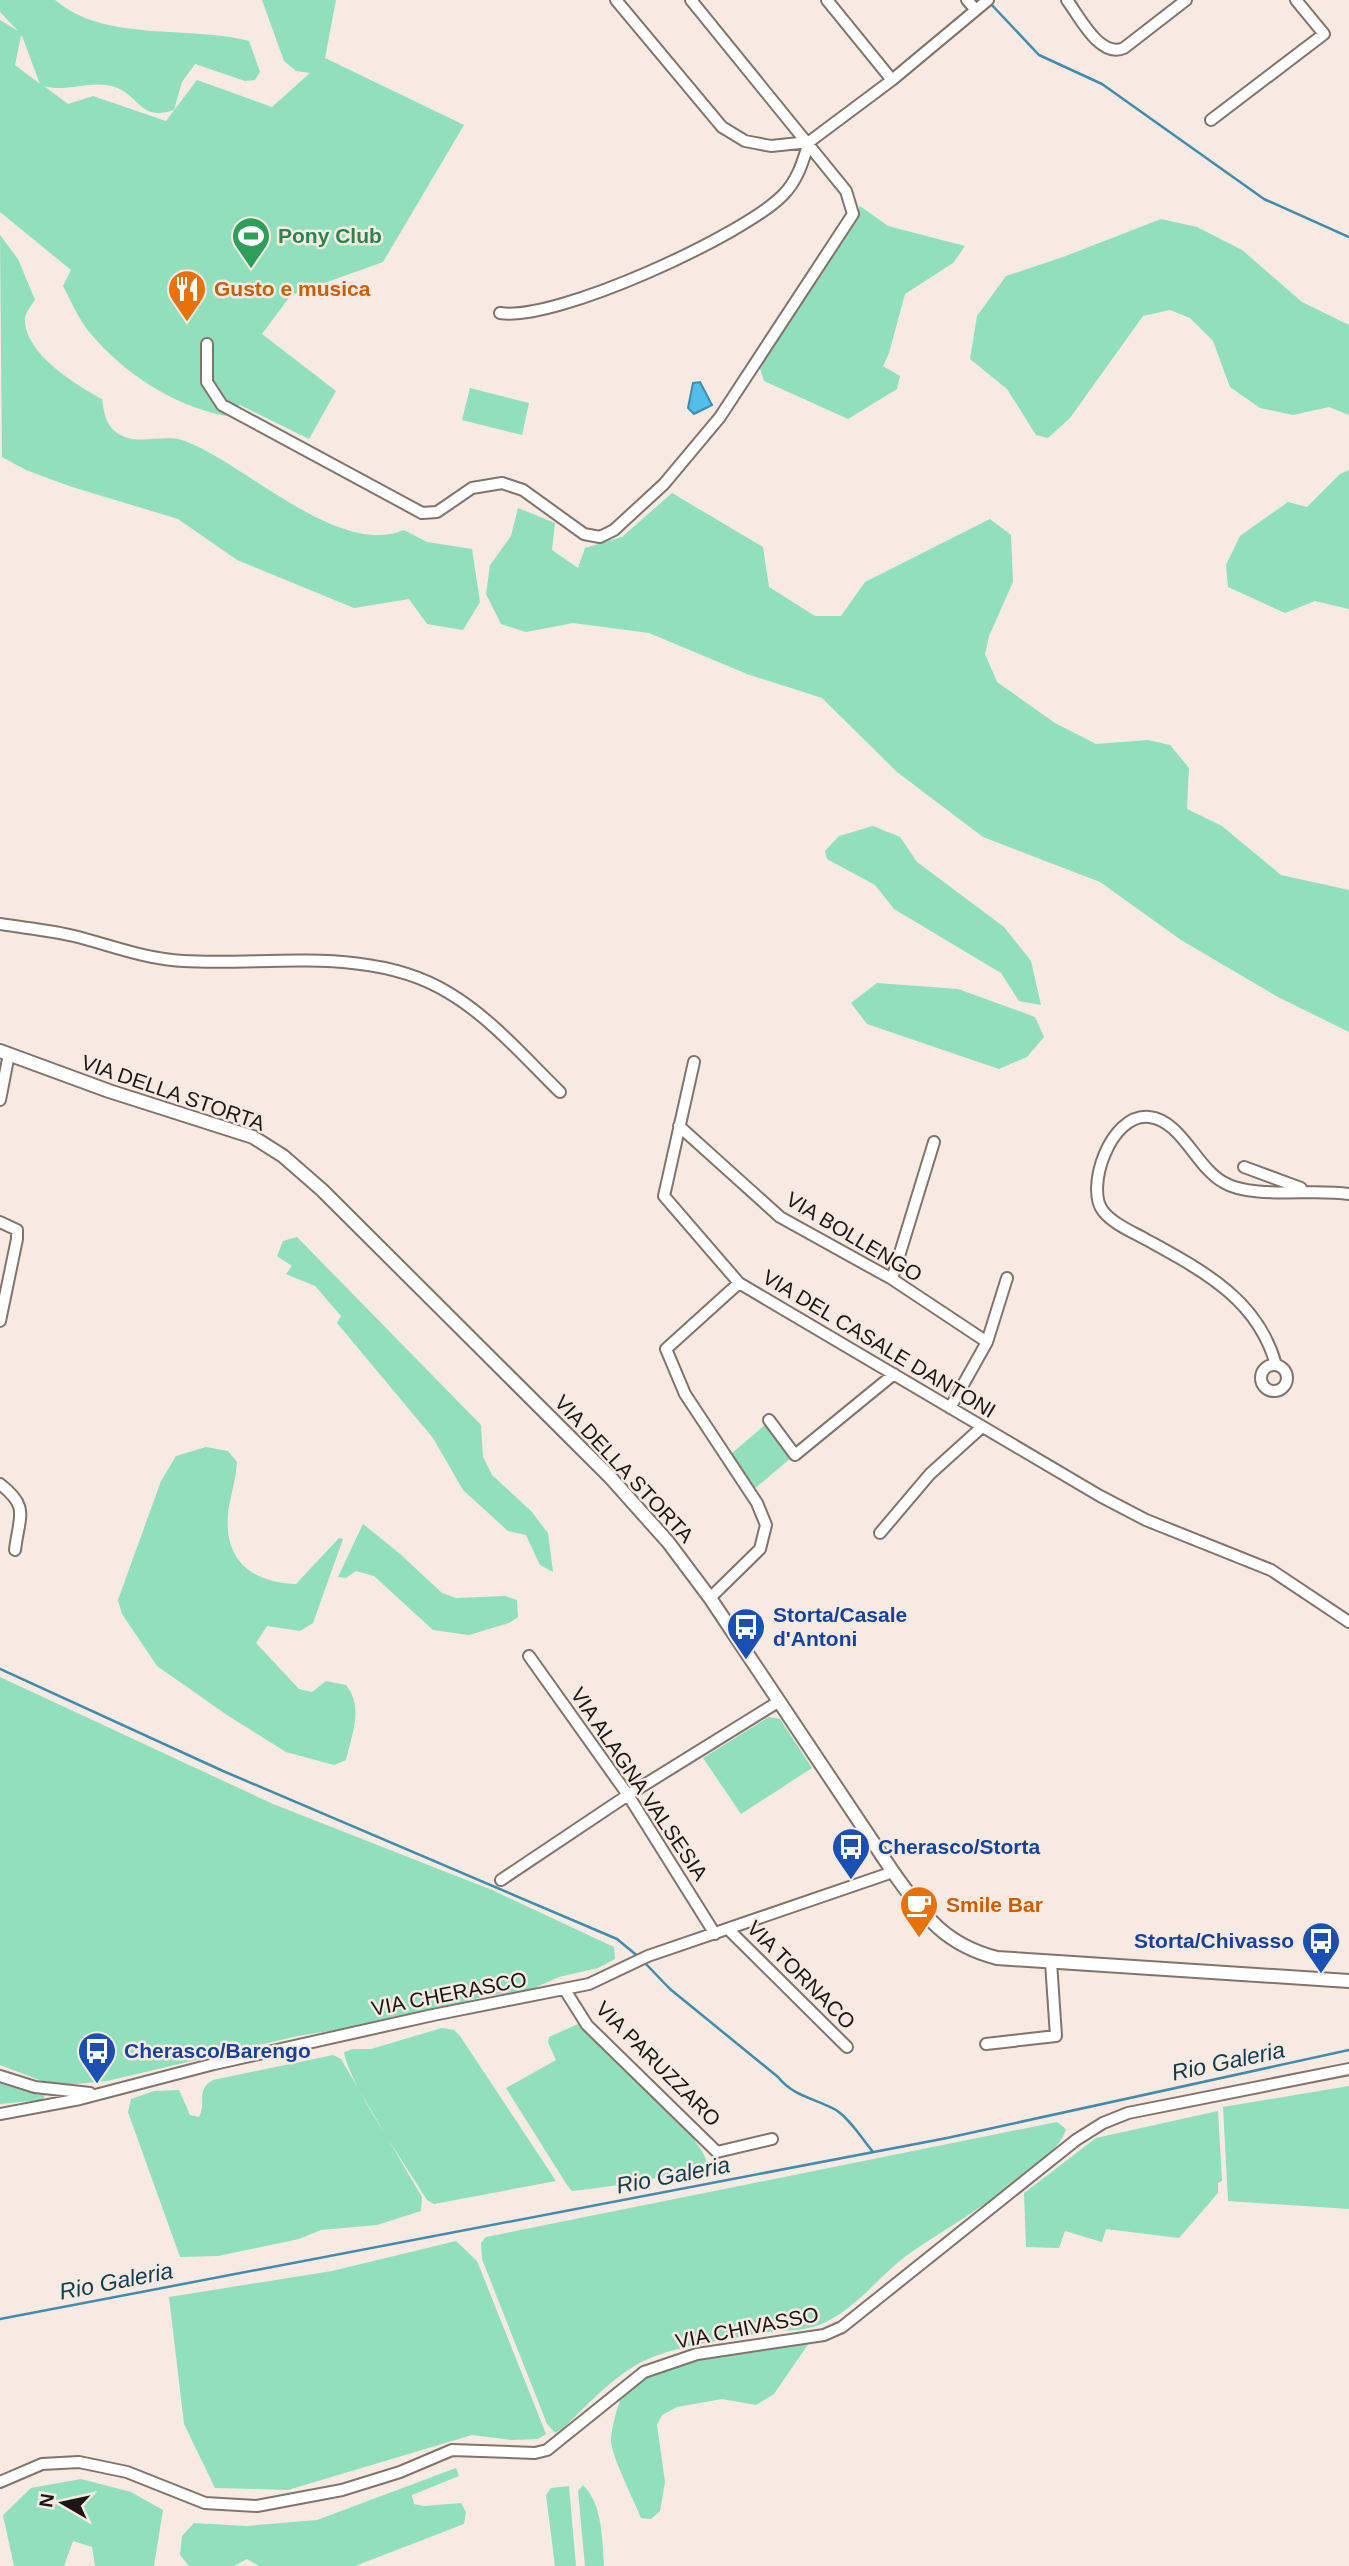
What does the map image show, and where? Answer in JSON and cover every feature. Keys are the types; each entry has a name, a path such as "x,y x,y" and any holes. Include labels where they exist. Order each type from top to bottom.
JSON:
{"main road":[{"name":"VIA DELLA STORTA","path":"4,1053 109,1091 253,1137 284,1156 322,1190 610,1477 668,1542 710,1598 893,1872 933,1926 960,1945 997,1958 1349,1981"}],"street":[{"path":"616,0 706,111 729,132 762,145 809,142 892,80 982,5"},
{"path":"207,345 207,382 222,405 419,512 430,515 468,489 502,483 519,488 579,532 595,537 617,528 652,496 727,408 851,219 852,207 848,194 809,142 691,0"},
{"path":"827,0 892,80"},
{"path":"967,0 982,5"},
{"path":"1067,0 1102,46 1114,51 1124,48 1186,0"},
{"path":"1211,120 1324,34 1296,0"},
{"path":"500,313 529,314 581,300 715,239 784,194 799,173 809,142"},
{"path":"0,924 72,936 128,952 181,961 347,963 391,968 412,974 474,1009 560,1092"},
{"path":"0,1100 4,1053"},
{"path":"694,1062 664,1196 739,1283"},
{"path":"1276,1365 1259,1325 1239,1299 1202,1271 1109,1217 1099,1205 1097,1186 1114,1134 1129,1120 1145,1116 1167,1124 1212,1175 1224,1183 1250,1190 1307,1190 1349,1194"},
{"name":"VIA BOLLENGO","path":"679,1126 780,1217 892,1279 987,1342"},
{"path":"892,1279 934,1142"},
{"path":"1244,1167 1307,1190"},
{"path":"0,1222 17,1230 17,1239 0,1321"},
{"path":"950,1408 987,1342 1007,1278"},
{"name":"VIA DEL CASALE DANTONI","path":"710,1598 760,1549 766,1525 757,1503 685,1394 666,1349 739,1283 1124,1509 1272,1570 1349,1622"},
{"path":"769,1420 794,1455 894,1374"},
{"path":"880,1533 930,1474 982,1427"},
{"path":"0,1484 17,1497 21,1505 15,1550"},
{"name":"VIA ALAGNA VALSESIA","path":"530,1656 628,1795 715,1934"},
{"path":"501,1880 628,1795 778,1702"},
{"name":"VIA CHERASCO","path":"0,2114 100,2094 433,2015 589,1984 648,1956 893,1872"},
{"name":"VIA TORNACO","path":"729,1930 847,2047"},
{"path":"986,2044 1056,2036 1051,1962"},
{"name":"VIA PARUZZARO","path":"565,1990 587,2025 717,2152 772,2139"},
{"name":"VIA CHIVASSO","path":"0,2482 42,2465 79,2462 127,2472 205,2503 257,2506 342,2490 400,2472 452,2450 535,2454 547,2450 644,2372 697,2354 824,2335 842,2326 1076,2140 1103,2123 1128,2113 1349,2069"},
{"path":"0,2076 35,2087 100,2094"}],"green space":[{"path":"0,0 55,0 75,13 123,28 226,36 249,41 260,72 255,80 245,81 195,64 182,82 174,110 163,113 147,110 115,87 97,84 61,88 44,86 68,104 93,96 166,121 197,80 272,107 310,73 296,71 284,61 262,0 336,0 325,58 464,125 383,262 291,295 262,334 336,391 309,439 240,405 225,416 205,411 168,396 134,375 104,348 82,322 63,286 71,270 0,212 0,20 18,31 0,12","holes":["22,36 40,84 15,65"]},
{"path":"860,206 888,226 965,246 953,263 905,294 883,366 900,376 897,389 848,419 764,381 759,365 855,218"},
{"path":"1161,219 1197,227 1242,250 1302,302 1349,325 1349,415 1329,407 1293,415 1260,408 1230,387 1213,341 1190,318 1170,310 1143,316 1070,418 1048,438 1036,435 1007,389 970,359 977,316 1006,276"},
{"path":"0,235 18,259 35,300 25,319 33,344 53,366 102,399 104,413 117,433 133,439 169,438 185,441 209,452 292,504 351,531 378,535 404,530 427,542 472,549 480,602 463,630 427,624 409,599 354,608 237,560 178,519 69,486 26,470 2,457"},
{"path":"470,388 529,403 522,435 462,420"},
{"path":"1349,470 1349,609 1315,601 1285,613 1228,587 1226,565 1240,536 1288,502 1307,507 1340,474"},
{"path":"672,493 763,547 769,587 815,616 841,616 865,582 990,519 1011,535 1013,582 989,636 985,654 997,682 1055,723 1096,744 1148,740 1170,745 1189,768 1187,809 1222,826 1281,875 1349,890 1349,1032 1278,997 1181,940 1100,882 983,837 897,772 822,698 747,674 649,633 573,623 526,632 501,624 486,594 490,565 511,536 518,508 555,523 552,550 578,568 585,548 622,537"},
{"path":"873,826 900,837 917,862 1004,927 1031,961 1041,1005 1019,1001 1001,973 894,909 875,885 827,859 825,851 839,836"},
{"path":"877,983 958,989 1035,1017 1044,1037 1027,1057 999,1069 867,1024 851,1003"},
{"path":"297,1237 481,1425 483,1457 492,1475 531,1511 548,1533 553,1572 540,1565 526,1535 508,1531 463,1490 433,1438 337,1323 341,1316 315,1286 286,1274 292,1266 277,1256 283,1241"},
{"path":"766,1424 791,1458 753,1490 731,1454"},
{"path":"206,1447 228,1451 237,1462 229,1506 229,1539 234,1552 252,1572 264,1578 296,1584 339,1538 343,1539 313,1623 300,1631 267,1626 256,1643 299,1689 312,1692 326,1681 346,1685 354,1703 355,1721 346,1760 334,1765 286,1752 227,1715 157,1666 122,1614 118,1600 161,1481 176,1456"},
{"path":"363,1524 442,1593 456,1598 505,1596 517,1600 518,1617 509,1623 469,1635 433,1630 374,1576 356,1571 346,1578 338,1577"},
{"path":"0,1677 273,1804 492,1890 614,1947 615,1959 598,1968 559,1977 530,1990 486,1996 392,2021 298,2036 107,2081 55,2086 0,2065"},
{"path":"769,1717 780,1719 812,1768 741,1814 703,1758"},
{"path":"578,2024 671,2113 702,2150 707,2163 660,2177 572,2191 506,2088 556,2060 548,2042 549,2037"},
{"path":"442,2028 454,2030 460,2036 556,2181 434,2204 427,2200 367,2104 344,2052 371,2049"},
{"path":"333,2055 341,2059 422,2197 421,2211 377,2225 321,2230 299,2239 218,2256 180,2257 128,2112 131,2099 154,2091 179,2090 190,2115 199,2117 204,2088 213,2080"},
{"path":"0,2080 49,2090 42,2100 0,2104"},
{"path":"1349,2086 1349,2209 1228,2201 1223,2107"},
{"path":"1218,2111 1222,2181 1218,2183 1218,2193 1179,2238 1106,2229 1102,2242 1065,2231 1059,2248 1026,2247 1024,2193 1096,2138"},
{"path":"1057,2122 1066,2129 1058,2144 1042,2161 995,2197 906,2256 843,2312 811,2327 704,2343 653,2357 616,2379 562,2429 555,2433 547,2424 482,2259 481,2243 486,2237"},
{"path":"456,2241 477,2261 546,2434 538,2439 511,2440 472,2435 288,2490 215,2488 184,2424 169,2297 332,2271"},
{"path":"809,2343 774,2394 756,2405 722,2399 677,2407 662,2415 657,2425 665,2482 660,2511 651,2519 641,2518 611,2445 614,2419 620,2401 633,2384 652,2371 705,2355"},
{"path":"456,2468 459,2476 412,2495 414,2504 424,2506 461,2503 466,2512 464,2524 355,2566 259,2566 247,2559 234,2566 189,2566 180,2555 182,2536 194,2523 246,2526 317,2520"},
{"path":"81,2479 131,2492 163,2510 154,2566 95,2566 92,2547 73,2541 64,2566 14,2566 3,2515 31,2488"},
{"path":"583,2485 590,2493 598,2512 604,2566 585,2566 578,2491"},
{"path":"569,2486 576,2566 555,2566 546,2495 551,2488"}],"water":[{"path":"700,382 712,405 694,414 688,408 693,383"}],"waterway":[{"path":"990,3 1039,55 1102,84 1264,199 1349,237"},
{"path":"0,1669 223,1771 617,1939 640,1958"},
{"path":"645,1963 670,1989 784,2084 841,2114 873,2152"},
{"name":"Rio Galeria","path":"0,2319 947,2138 1349,2050"}],"place":[{"name":"Pony Club","path":"251,270"},
{"name":"Gusto e musica","path":"187,323"},
{"name":"Storta/Casale d'Antoni","path":"746,1661"},
{"name":"Cherasco/Storta","path":"851,1881"},
{"name":"Smile Bar","path":"919,1939"},
{"name":"Storta/Chivasso","path":"1321,1975"},
{"name":"Cherasco/Barengo","path":"97,2085"}]}
